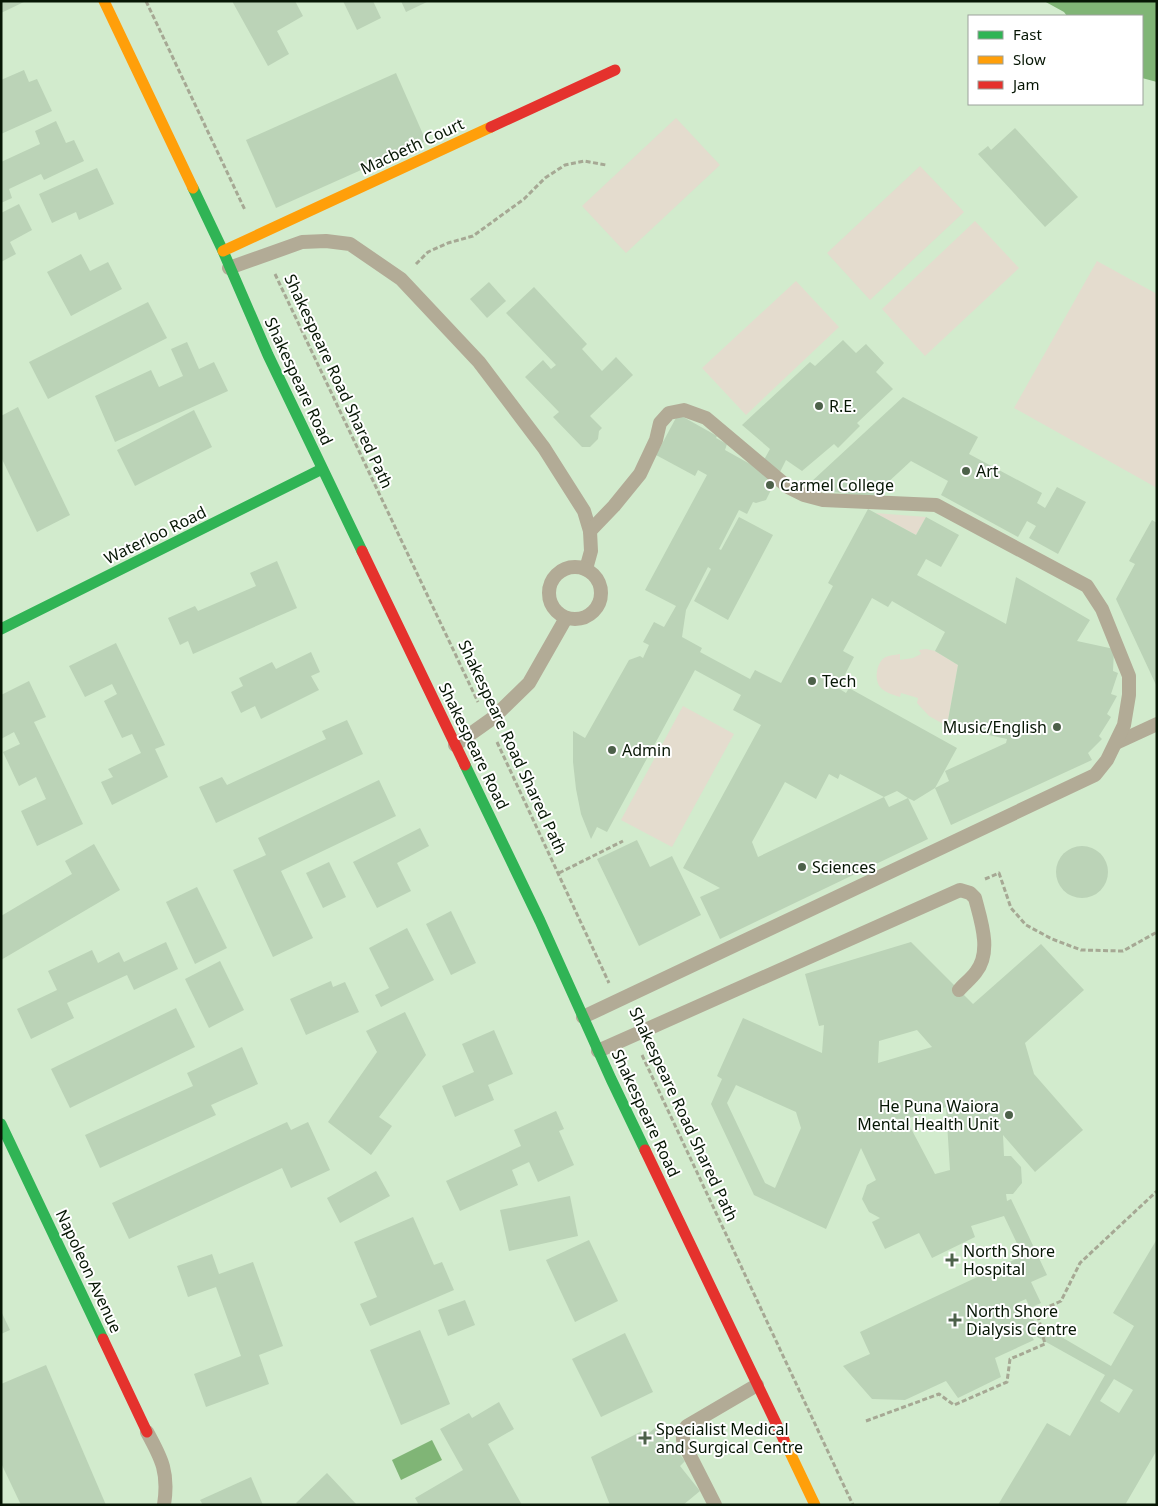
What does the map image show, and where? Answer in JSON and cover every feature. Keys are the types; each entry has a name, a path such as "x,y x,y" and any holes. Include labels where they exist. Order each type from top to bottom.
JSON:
{"main road":[{"name":"Shakespeare Road","path":"104,1 223,251 322,469 540,920 598,1051 815,1505"},
{"name":"Macbeth Court","path":"223,251 257,237 615,70"},
{"name":"Waterloo Road","path":"1,629 322,469"},
{"name":"Napoleon Avenue","path":"1,1124 147,1432"}],"lane":[{"path":"230,268 302,242 326,241 350,244 401,279 479,362 544,448 584,511 590,531 591,551 586,570"},
{"path":"583,1017 1095,775 1107,760 1124,725 1129,695 1129,676 1102,609 1087,586 936,505 823,500 804,495 788,487 706,418 684,410 669,413 660,423 656,440 640,474 614,506 590,531"},
{"path":"570,567 579,567 594,575 600,582 601,600 597,608 583,618 566,618 553,607 549,591 551,582 563,570 570,567"},
{"path":"455,745 487,723 529,683 566,618"},
{"path":"1116,743 1157,724"},
{"path":"598,1051 960,890 970,893 974,898 984,940 982,958 977,971 959,990"},
{"path":"715,1505 684,1444 682,1434 687,1426 757,1385"},
{"path":"147,1432 158,1451 165,1469 164,1505"}],"path":[{"path":"146,1 257,237"},
{"path":"401,279 428,252 448,243 473,236 524,199 545,178 565,166 584,161 606,164"},
{"name":"Shakespeare Road Shared Path","path":"266,255 559,873 617,1000"},
{"path":"559,873 623,841"},
{"path":"960,890 999,872 1011,908 1026,925 1081,950 1123,951 1157,932"},
{"name":"Shakespeare Road Shared Path","path":"633,1035 853,1505"},
{"path":"866,1421 939,1394 954,1405 1007,1382 1010,1359 1045,1344 1038,1312 1061,1301 1080,1263 1157,1191"}],"shaded area":[{"path":"1044,1 1157,1 1157,82 1143,78 1143,15 1066,15"},
{"path":"676,118 720,165 626,253 582,206"},
{"path":"920,166 964,212 870,300 827,253"},
{"path":"975,221 1019,268 925,356 882,309"},
{"path":"1097,261 1157,294 1157,488 1014,408"},
{"path":"796,281 839,327 746,415 702,368"},
{"path":"875,513 926,517 916,535"},
{"path":"919,650 935,651 958,665 947,726 929,716 917,703 918,698 901,693 900,697 890,694 881,688 877,681 879,664 884,658 900,654 900,660 913,658 921,654"},
{"path":"683,706 734,734 672,847 621,820"},
{"path":"432,1440 442,1460 401,1480 392,1460"}],"building":[{"path":"1,1 26,1 1,13"},
{"path":"232,1 295,1 303,16 277,31 289,54 268,66"},
{"path":"343,1 373,1 381,18 357,30"},
{"path":"401,1 429,1 406,12"},
{"path":"24,70 29,82 37,79 52,111 1,134 1,80"},
{"path":"396,73 426,141 276,208 246,140"},
{"path":"56,121 66,143 74,140 84,161 44,180 41,174 9,189 12,198 1,203 1,162 40,144 35,131"},
{"path":"1015,128 1078,197 1045,227 978,154 988,146 991,150"},
{"path":"97,168 114,204 79,220 76,212 52,223 39,194"},
{"path":"19,204 32,230 10,242 16,254 1,262 1,213"},
{"path":"81,254 90,271 108,262 122,289 71,316 47,272"},
{"path":"489,282 506,301 487,318 470,299"},
{"path":"534,287 587,344 582,349 602,371 616,357 633,375 590,416 602,428 599,431 598,439 590,447 582,447 553,417 559,412 525,377 543,360 551,369 556,365 506,313"},
{"path":"148,302 167,338 48,399 29,362"},
{"path":"843,340 856,353 866,344 884,363 876,372 893,389 857,423 860,426 838,448 834,444 802,471 786,460 766,500 753,502 747,514 739,510 719,549 721,550 739,517 773,535 728,620 694,601 711,569 708,567 686,610 682,637 702,648 700,652 750,679 755,670 781,683 833,586 828,583 868,509 916,535 926,517 959,535 941,567 926,559 917,575 1006,624 1016,577 1090,620 1077,641 1114,649 1113,671 1118,673 1111,694 1117,696 1107,714 1111,717 1099,736 1102,739 1088,753 1092,760 951,825 935,788 914,801 908,798 928,839 720,939 700,897 720,888 683,868 761,725 733,710 741,695 695,670 607,832 597,827 591,839 581,814 576,789 573,762 573,731 585,738 629,660 640,656 643,658 649,645 643,642 654,622 664,627 676,606 645,590 707,475 698,470 695,476 656,455 678,414 717,436 716,438 727,444 725,450 759,469 770,449 742,425 810,362 815,366","holes":["872,598 888,607 892,601 945,632 935,651 958,665 947,726 1007,739 1006,743 945,771 949,781 935,788 957,748 849,688 846,693 838,688 854,657 843,651","829,774 838,779 840,774 884,797 758,857 752,842 785,782 816,799","897,791 908,798 889,807 884,797"]},
{"path":"187,342 199,369 214,362 228,391 115,442 95,396 151,370 159,387 183,376 171,349"},
{"name":"Art","path":"903,397 978,437 969,454 1042,493 1037,503 1045,508 1057,487 1086,502 1058,554 1029,538 1036,526 1027,521 1018,537 941,495 948,481 911,461 872,497 834,492 811,482"},
{"path":"18,407 70,515 37,532 1,457 1,416"},
{"path":"194,410 212,447 135,486 117,450"},
{"path":"1152,520 1157,523 1157,687 1116,599 1135,564 1129,561"},
{"path":"277,561 297,608 193,654 188,641 180,645 168,618 195,606 198,611 256,586 250,573"},
{"path":"116,643 165,745 155,749 168,777 112,805 101,782 113,777 108,769 141,753 132,734 122,738 104,701 117,694 112,684 85,697 69,666"},
{"path":"311,652 320,672 311,676 319,690 261,719 255,706 241,713 231,692 243,686 239,678 272,662 276,669"},
{"path":"29,681 46,717 34,722 83,824 37,846 21,811 46,799 36,777 19,786 3,752 20,744 14,732 1,739 1,695"},
{"path":"347,720 363,754 216,823 199,787 222,777 227,785 326,739 322,731"},
{"path":"379,780 396,816 281,871 313,938 273,957 233,870 266,855 258,838"},
{"path":"420,828 429,846 397,863 411,891 377,908 353,862"},
{"path":"637,840 650,867 672,856 701,915 639,946 597,859"},
{"path":"94,844 120,890 1,960 1,916 72,874 65,861"},
{"path":"1077,846 1087,846 1101,853 1108,867 1108,877 1101,891 1087,898 1077,898 1067,894 1060,887 1056,877 1056,867 1060,857 1067,850"},
{"path":"329,862 346,897 323,908 306,873"},
{"path":"197,887 227,948 195,964 166,902"},
{"path":"451,911 476,963 451,975 426,924"},
{"path":"407,928 434,980 381,1007 375,995 389,988 369,948"},
{"path":"166,942 178,969 134,990 127,975 67,1003 74,1018 31,1039 17,1009 57,990 48,971 92,950 98,963 119,952 124,962"},
{"name":"He Puna Waiora Mental Health Unit","path":"911,942 973,1004 1041,944 1084,990 1025,1043 1034,1074 1083,1130 1035,1172 1003,1135 1004,1156 1011,1156 1021,1167 1022,1183 1013,1194 1006,1194 1007,1201 1011,1199 1047,1275 1031,1282 1041,1303 1030,1308 1026,1299 1017,1303 1019,1307 1026,1304 1034,1321 1111,1366 1134,1326 1113,1313 1157,1239 1157,1450 1125,1505 998,1505 1047,1423 1070,1436 1105,1375 1030,1333 1034,1340 995,1358 1001,1377 958,1398 946,1381 905,1400 872,1399 843,1366 870,1354 860,1332 1020,1257 1019,1255 1022,1254 1004,1216 971,1226 975,1237 932,1258 919,1233 885,1249 872,1222 880,1218 869,1212 862,1199 867,1185 876,1180 861,1148 826,1229 754,1195 711,1104 722,1079 717,1076 743,1018 822,1053 824,1025 819,1026 805,974","holes":["917,1030 932,1047 878,1063 879,1041","736,1085 796,1112 801,1128 775,1188 765,1183 727,1103","946,1107 950,1170 935,1174 906,1119","1114,1379 1133,1390 1119,1413 1100,1401"]},
{"path":"220,961 244,1010 209,1028 185,979"},
{"path":"331,981 333,987 345,982 359,1012 306,1035 290,999"},
{"path":"176,1008 195,1047 70,1108 51,1069"},
{"path":"405,1012 426,1055 379,1117 392,1126 371,1155 328,1122 377,1052 366,1031"},
{"path":"494,1030 513,1074 488,1085 494,1100 455,1117 442,1086 474,1072 462,1044"},
{"path":"242,1047 258,1084 211,1105 216,1115 100,1168 85,1135 193,1086 187,1073"},
{"path":"556,1111 564,1129 559,1131 574,1165 538,1182 529,1162 512,1170 518,1185 460,1211 446,1181 521,1146 514,1130"},
{"path":"287,1122 291,1130 308,1122 330,1170 291,1188 282,1168 129,1239 112,1203"},
{"path":"376,1171 390,1196 340,1223 327,1198"},
{"path":"570,1196 578,1236 509,1251 500,1210"},
{"path":"413,1217 434,1265 442,1262 454,1290 370,1326 360,1304 377,1297 354,1242"},
{"path":"589,1240 618,1301 575,1322 546,1260"},
{"path":"212,1254 219,1274 253,1262 283,1346 259,1355 269,1384 206,1407 194,1374 241,1356 216,1287 188,1297 177,1266"},
{"path":"465,1300 475,1325 448,1336 438,1310"},
{"path":"1,1311 10,1330 1,1334"},
{"path":"420,1330 450,1404 401,1425 370,1350"},
{"path":"625,1333 653,1392 601,1417 572,1359"},
{"path":"46,1365 106,1505 21,1505 1,1463 1,1384"},
{"path":"499,1402 514,1429 488,1444 522,1505 419,1505 415,1498 463,1470 440,1429 469,1413 472,1418"},
{"path":"657,1426 685,1461 680,1466 700,1491 683,1505 610,1505 591,1457 646,1429 648,1434"},
{"path":"327,1473 357,1505 298,1505 296,1503"},
{"path":"251,1477 263,1505 203,1505 200,1500"}],"traffic: fast":[{"path":"193,188 223,251 268,355 362,551"},
{"path":"1,629 322,469"},
{"path":"465,765 540,921 645,1150"},
{"path":"1,1124 103,1339"}],"traffic: slow":[{"path":"104,1 193,188"},
{"path":"223,251 491,127"},
{"path":"784,1440 815,1505"}],"traffic: jam":[{"path":"491,127 615,70"},
{"path":"362,551 465,765"},
{"path":"645,1150 784,1440"},
{"path":"103,1339 147,1432"}],"place":[{"name":"R.E.","path":"819,406"},
{"name":"Art","path":"966,471"},
{"name":"Carmel College","path":"770,485"},
{"name":"Tech","path":"812,681"},
{"name":"Music/English","path":"1057,727"},
{"name":"Admin","path":"612,750"},
{"name":"Sciences","path":"802,867"},
{"name":"He Puna Waiora Mental Health Unit","path":"1009,1115"},
{"name":"North Shore Hospital","path":"952,1260"},
{"name":"North Shore Dialysis Centre","path":"955,1320"},
{"name":"Specialist Medical and Surgical Centre","path":"645,1438"}]}
